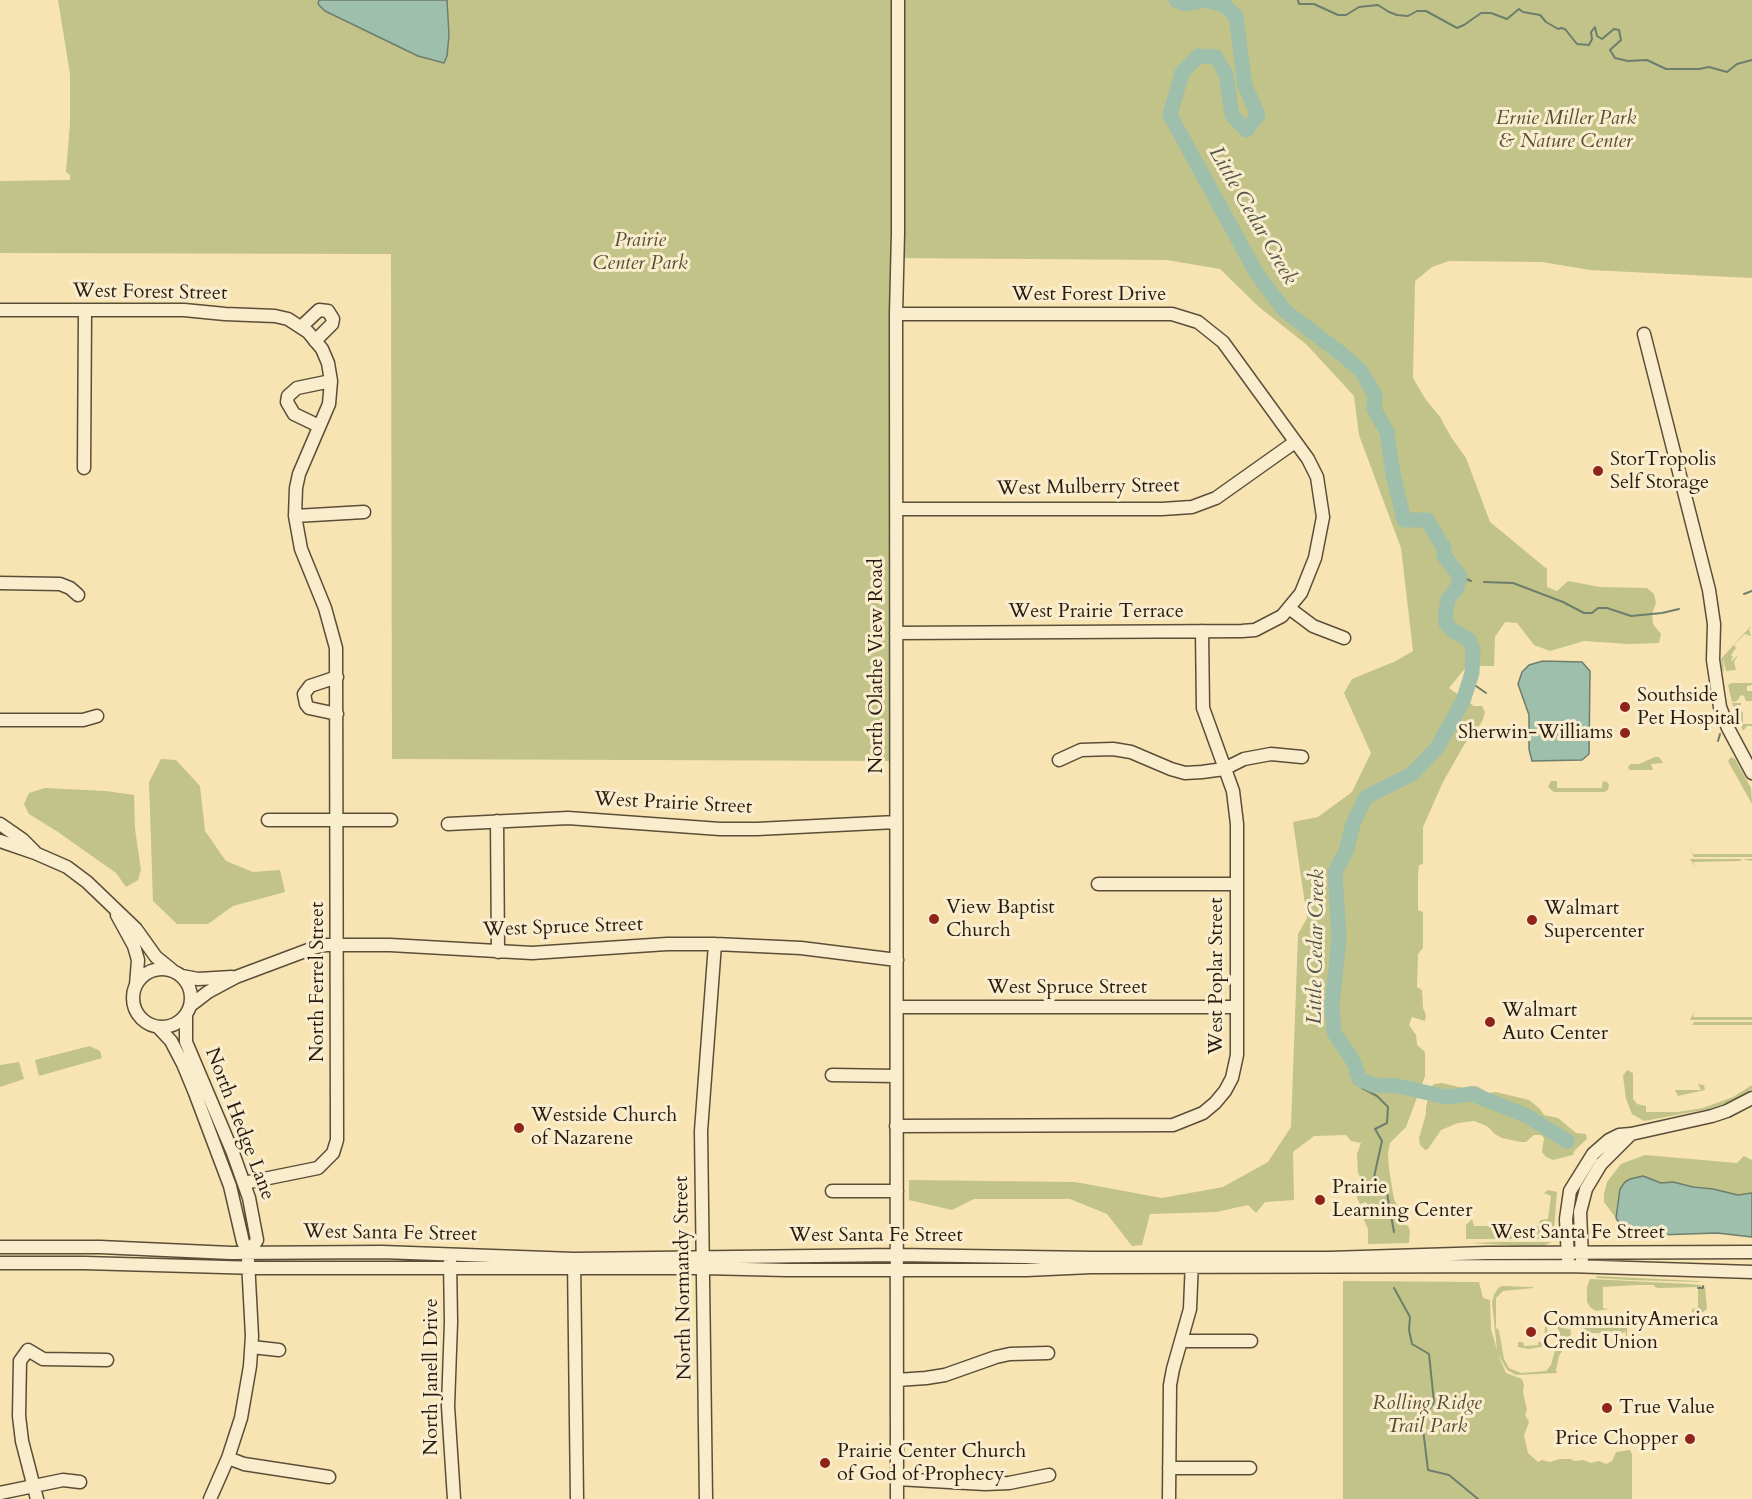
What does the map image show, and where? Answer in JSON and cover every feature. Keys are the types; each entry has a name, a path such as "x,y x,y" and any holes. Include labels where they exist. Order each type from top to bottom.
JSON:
{"street":[{"name":"North Olathe View Road","path":"897,1499 898,0"},
{"name":"West Forest Street","path":"0,310 184,310 225,314 263,314 275,316 299,326"},
{"path":"299,326 319,310 328,310 333,319 332,324 315,340"},
{"path":"84,468 85,311"},
{"name":"West Forest Drive","path":"896,314 1172,314 1186,318 1198,322 1223,342 1295,442"},
{"name":"North Ferrel Street","path":"244,1183 318,1168 333,1153 337,1140 336,648 332,628 301,549 295,516 299,474 329,404 331,381 328,363 322,349 299,326"},
{"path":"1644,334 1709,590 1714,624 1713,660 1720,707 1728,728 1752,773"},
{"path":"319,426 294,414 287,402 288,396 297,388 331,381"},
{"name":"West Mulberry Street","path":"897,509 1192,507 1224,494 1295,442"},
{"name":"West Prairie Terrace","path":"896,633 1242,632 1255,630 1274,621 1296,600 1306,582 1319,544 1323,517 1317,477 1308,459 1295,442"},
{"path":"295,516 364,512"},
{"path":"0,583 60,584 70,588 78,595"},
{"path":"1289,608 1313,626 1344,638"},
{"name":"West Poplar Street","path":"897,1126 1162,1126 1181,1123 1196,1117 1209,1108 1225,1091 1232,1078 1237,1055 1236,813 1233,791 1203,708 1202,631"},
{"path":"337,677 310,686 304,694 304,700 309,708 337,714"},
{"path":"0,720 83,720 97,716"},
{"path":"1059,760 1081,750 1113,749 1131,752 1185,773 1224,768 1256,756 1271,754 1302,757"},
{"name":"West Prairie Street","path":"448,824 526,819 597,819 688,827 747,829 896,822"},
{"path":"268,820 391,820"},
{"path":"497,821 498,952"},
{"path":"0,824 23,840 35,853"},
{"path":"0,841 67,867 100,894 136,929 156,957 177,973 190,989 188,1010 174,1025 158,1027 143,1020 138,1014 133,996 138,960 134,946 116,911"},
{"path":"1098,884 1237,884"},
{"name":"West Spruce Street","path":"188,1010 208,992 236,977 316,947 338,945 390,945 532,953 667,944 715,944 801,948 897,960"},
{"name":"North Normandy Street","path":"706,1499 701,1131 715,944"},
{"path":"136,986 147,973 155,969 177,973"},
{"name":"West Spruce Street","path":"177,973 198,979 236,977"},
{"name":"West Spruce Street","path":"897,1007 1237,1007"},
{"name":"North Hedge Lane","path":"158,1027 171,1041 195,1093 230,1186 243,1242 249,1252 257,1240 251,1208 244,1183 186,1042 188,1010"},
{"path":"832,1075 896,1076"},
{"path":"1576,1267 1567,1252 1568,1204 1570,1191 1593,1154 1609,1140 1619,1135 1712,1116 1752,1098"},
{"path":"1576,1267 1582,1252 1580,1212 1586,1189 1601,1164 1631,1134"},
{"path":"832,1191 897,1191"},
{"name":"West Santa Fe Street","path":"0,1247 382,1252 574,1263"},
{"path":"210,1499 228,1458 241,1418 252,1347 247,1268 249,1252"},
{"name":"West Santa Fe Street","path":"704,1263 787,1270 896,1270 1478,1253 1752,1252"},
{"name":"North Janell Drive","path":"450,1255 451,1322 448,1406 454,1499"},
{"name":"West Santa Fe Street","path":"0,1263 247,1268 450,1268 574,1263 704,1263 896,1255 1192,1263 1576,1267 1752,1272"},
{"path":"574,1263 577,1499"},
{"path":"1169,1499 1170,1385 1190,1309 1192,1263"},
{"path":"1181,1341 1251,1341"},
{"path":"252,1347 279,1350"},
{"path":"37,1499 22,1441 20,1361 28,1350 43,1359 107,1360"},
{"path":"897,1380 945,1375 1010,1354 1048,1353"},
{"path":"228,1458 244,1464 329,1477"},
{"path":"1169,1468 1250,1468"},
{"path":"897,1479 985,1484 1009,1483 1048,1475"},
{"path":"0,1493 63,1480 80,1482"}],"green space":[{"path":"58,0 1752,0 1752,278 1590,270 1542,262 1449,261 1432,267 1415,281 1413,378 1466,458 1490,522 1547,569 1547,587 1557,591 1568,581 1600,587 1647,588 1654,594 1656,603 1652,614 1653,624 1661,634 1659,643 1584,641 1550,651 1534,645 1517,623 1505,622 1495,637 1494,666 1467,666 1449,688 1474,706 1482,706 1485,712 1482,722 1464,745 1443,782 1423,827 1423,864 1419,865 1418,910 1423,912 1423,948 1418,954 1417,987 1422,990 1423,1008 1426,1015 1425,1021 1412,1017 1409,1025 1416,1035 1417,1045 1425,1052 1425,1076 1406,1127 1390,1143 1388,1153 1394,1199 1403,1217 1402,1223 1408,1226 1410,1231 1409,1243 1368,1244 1368,1229 1364,1220 1369,1208 1366,1202 1360,1204 1357,1198 1361,1179 1358,1173 1357,1154 1361,1143 1351,1141 1346,1135 1314,1136 1293,1152 1294,1200 1265,1202 1256,1213 1248,1205 1216,1212 1150,1214 1142,1245 1132,1246 1107,1214 1070,1199 974,1199 952,1210 909,1200 909,1180 1075,1182 1162,1198 1223,1187 1268,1162 1291,1127 1298,934 1307,918 1293,822 1318,817 1352,792 1371,753 1344,693 1352,679 1396,661 1413,651 1401,548 1359,435 1354,396 1307,345 1259,307 1220,269 1167,260 890,258 889,761 392,759 391,254 0,253 0,181 70,180 70,175 66,172 70,123 70,74"},
{"path":"1752,627 1749,629 1751,636 1745,634 1734,645 1736,648 1731,655 1733,657 1731,660 1739,654 1734,662 1736,670 1726,671 1723,658 1724,673 1721,659 1749,628"},
{"path":"1752,683 1747,686 1747,691 1752,691 1752,701 1746,701 1741,695 1737,701 1732,702 1728,685"},
{"path":"1732,703 1741,703 1743,724 1752,724 1752,726 1747,726 1743,731"},
{"path":"1659,757 1663,763 1651,764 1653,770 1630,770 1628,768 1630,764 1639,764"},
{"path":"1731,757 1735,759 1751,788 1752,804 1728,761"},
{"path":"161,759 176,760 200,786 205,831 226,861 253,872 280,870 285,892 233,906 208,924 177,924 153,901 149,782"},
{"path":"1551,781 1557,781 1557,788 1602,788 1603,781 1609,785 1608,790 1604,792 1554,792 1548,787"},
{"path":"45,788 134,795 135,829 141,870 138,880 126,887 116,873 29,814 24,804 29,793"},
{"path":"1689,847 1693,854 1752,854 1752,857 1694,857"},
{"path":"1690,859 1742,859 1740,861 1693,862 1696,868"},
{"path":"1695,1010 1693,1017 1752,1017 1752,1020 1690,1020"},
{"path":"1694,1022 1752,1022 1752,1025 1692,1025 1687,1032"},
{"path":"90,1046 100,1051 102,1058 39,1076 35,1060"},
{"path":"19,1062 24,1079 0,1087 0,1065"},
{"path":"1627,1070 1633,1073 1633,1099 1637,1104 1646,1106 1646,1112 1678,1112 1703,1108 1733,1097 1752,1085 1752,1089 1730,1102 1709,1109 1644,1121 1632,1114 1626,1099 1623,1076"},
{"path":"1442,1083 1464,1088 1477,1086 1488,1093 1496,1092 1529,1100 1544,1115 1558,1118 1576,1133 1586,1134 1587,1139 1573,1155 1553,1160 1542,1152 1544,1138 1541,1135 1534,1135 1526,1142 1521,1142 1502,1138 1487,1126 1474,1121 1458,1123 1441,1130 1425,1150 1420,1145 1419,1138 1431,1087"},
{"path":"1698,1084 1704,1085 1705,1090 1678,1096 1675,1090 1701,1090"},
{"path":"1645,1155 1737,1163 1744,1156 1752,1160 1752,1193 1738,1195 1673,1182 1661,1183 1643,1176 1618,1210 1616,1218 1604,1202 1607,1182 1621,1164"},
{"path":"1548,1190 1557,1192 1554,1230 1549,1239 1515,1239 1524,1226 1539,1226 1540,1220 1548,1219 1551,1196 1544,1193"},
{"path":"1472,1219 1474,1226 1518,1226 1519,1230 1512,1239 1466,1239 1466,1225"},
{"path":"1552,1242 1540,1247 1470,1243"},
{"path":"1597,1276 1698,1281 1701,1282 1596,1278"},
{"path":"1590,1279 1689,1284 1701,1285 1701,1287 1658,1288 1654,1285 1637,1285 1603,1287 1603,1308 1609,1309 1596,1311 1587,1302 1587,1287"},
{"name":"Rolling Ridge Trail Park","path":"1343,1281 1479,1282 1483,1298 1490,1300 1491,1329 1497,1350 1492,1302 1498,1288 1502,1286 1533,1287 1503,1291 1496,1298 1496,1328 1499,1330 1504,1359 1509,1368 1521,1373 1546,1371 1551,1365 1556,1338 1560,1333 1556,1325 1560,1323 1561,1328 1570,1329 1571,1333 1559,1356 1557,1373 1516,1375 1507,1370 1498,1354 1506,1373 1522,1379 1524,1385 1523,1392 1527,1410 1525,1415 1529,1422 1524,1436 1528,1453 1538,1462 1570,1459 1591,1463 1599,1461 1606,1464 1612,1461 1616,1452 1630,1450 1632,1454 1632,1499 1343,1499"},
{"path":"1705,1286 1707,1309 1703,1312 1692,1312 1692,1309 1698,1308 1698,1289 1704,1289"},
{"path":"1587,1322 1627,1322 1631,1325 1581,1326"},
{"path":"1545,1327 1547,1327 1548,1335 1546,1346 1529,1349 1518,1347 1518,1342 1523,1342 1524,1346 1544,1342"},
{"path":"1627,1327 1627,1340 1625,1331 1623,1333 1584,1333 1583,1328"}],"shaded area":[{"path":"319,0 447,0 449,35 444,63 418,56 325,11 318,4"},
{"path":"1543,661 1582,662 1590,671 1589,754 1582,760 1532,761 1529,749 1529,715 1518,684 1522,672 1529,665"},
{"path":"1643,1176 1661,1183 1673,1182 1738,1195 1752,1193 1752,1237 1717,1233 1658,1235 1626,1233 1616,1218 1620,1189 1630,1179"}],"waterway":[{"name":"Little Cedar Creek","path":"1176,0 1186,4 1204,0"},
{"name":"Little Cedar Creek","path":"1206,0 1224,5 1236,16 1245,86 1258,115 1246,130 1232,115 1226,74 1216,57 1198,56 1182,73 1170,115 1257,274 1285,311 1361,371 1375,395 1374,409 1387,432 1393,474 1404,520 1427,520 1444,548 1444,556 1460,576 1457,588 1448,599 1446,624 1469,640 1473,650 1472,673 1463,701 1437,748 1412,774 1366,797 1353,824 1346,851 1335,872 1339,937 1332,1006 1334,1032 1354,1062 1359,1079 1373,1085 1398,1086 1446,1097 1472,1094 1527,1116 1567,1141"},
{"path":"1298,0 1299,4 1314,4 1338,15 1346,15 1359,7 1378,5 1397,15 1408,16 1417,11 1426,11 1457,28 1481,13 1491,13 1507,19 1519,9 1540,15 1546,22 1558,29 1565,29 1577,44 1589,45 1592,39 1591,32 1595,27 1597,36 1602,39 1614,29 1619,30 1621,40 1610,50 1615,58 1628,61 1647,60 1666,69 1709,67 1727,72 1737,64 1752,60"},
{"path":"1460,576 1471,581"},
{"path":"1484,582 1513,583 1563,602 1584,613 1592,613 1598,608 1607,608 1631,616 1679,609"},
{"path":"1744,594 1752,591"},
{"path":"1469,681 1486,693"},
{"path":"1718,741 1720,734"},
{"path":"1359,1079 1362,1088 1377,1096 1388,1107 1387,1123 1375,1129 1382,1141 1374,1177 1387,1193 1394,1232"},
{"path":"1698,1288 1703,1288 1703,1286"},
{"path":"1394,1288 1410,1317 1409,1330 1412,1344 1429,1354 1434,1402 1422,1421 1428,1470 1449,1475 1478,1499"}],"place":[{"name":"StorTropolis Self Storage","path":"1598,471"},
{"name":"Southside Pet Hospital","path":"1625,707"},
{"name":"Sherwin-Williams","path":"1625,733"},
{"name":"View Baptist Church","path":"934,919"},
{"name":"Walmart Supercenter","path":"1532,920"},
{"name":"Walmart Auto Center","path":"1490,1022"},
{"name":"Westside Church of Nazarene","path":"519,1128"},
{"name":"Prairie Learning Center","path":"1320,1200"},
{"name":"CommunityAmerica Credit Union","path":"1531,1332"},
{"name":"True Value","path":"1607,1408"},
{"name":"Price Chopper","path":"1690,1439"},
{"name":"Prairie Center Church of God of Prophecy","path":"825,1463"}],"park label":[{"name":"Ernie Miller Park & Nature Center","path":"1566,130"},
{"name":"Prairie Center Park","path":"640,252"}]}
